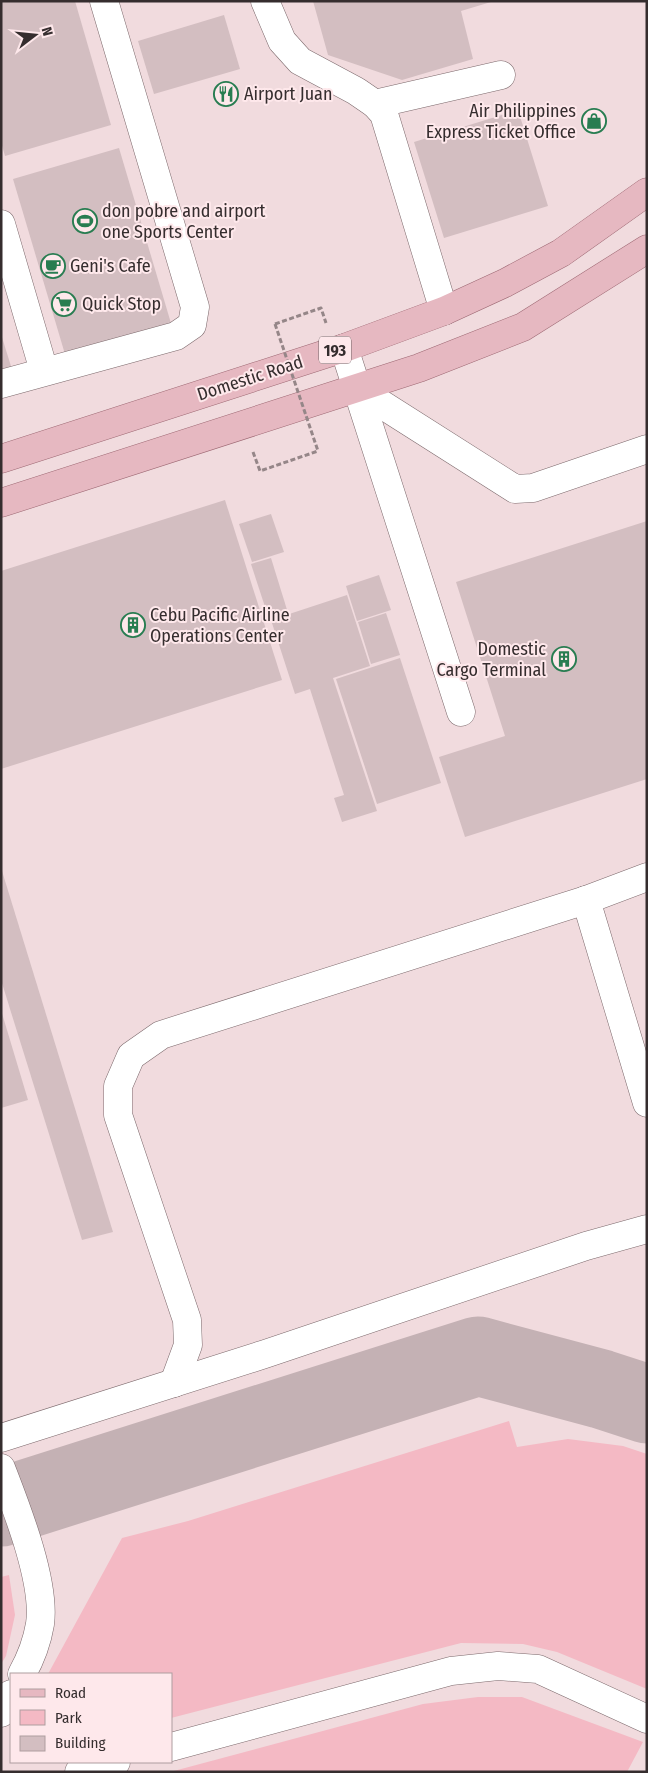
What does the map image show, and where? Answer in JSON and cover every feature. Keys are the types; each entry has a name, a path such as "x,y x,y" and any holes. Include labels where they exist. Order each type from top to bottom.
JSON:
{"main road":[{"name":"Domestic Road","path":"1,459 339,349 444,311 505,283 561,253 647,192"},
{"name":"193","path":"1,503 242,423 419,368 523,327 647,249"}],"lane":[{"path":"1,384 176,336 192,324 194,307 104,1"},
{"path":"264,1 268,14 282,41 300,61 375,104 388,124 444,311"},
{"path":"375,104 501,75"},
{"path":"1,224 44,372"},
{"path":"339,349 356,388 461,712"},
{"path":"356,388 515,489 533,488 647,449"},
{"path":"174,1384 188,1345 187,1320 118,1115 118,1086 131,1056 161,1035 586,900 647,877"},
{"path":"586,900 647,1102"},
{"path":"1,1438 174,1384 586,1246 647,1229"},
{"path":"1,1468 17,1511 39,1595 40,1622 32,1656 23,1673"},
{"path":"172,1747 451,1672 498,1666 538,1668 647,1718"},
{"path":"1,1713 10,1696"},
{"path":"79,1772 112,1763"}],"path":[{"path":"242,423 260,472 318,451 275,324 320,308 339,349"}],"green space":[{"path":"509,1421 517,1447 568,1439 623,1446 647,1454 647,1689 557,1652 523,1644 461,1643 172,1718 172,1673 49,1673 122,1538 188,1521"},
{"path":"9,1575 15,1615 6,1656 1,1664 1,1577"},
{"path":"478,1697 522,1697 643,1742 627,1772 170,1772 423,1704"}],"building":[{"path":"1,1 75,1 111,125 5,156 1,142"},
{"path":"313,1 491,2 461,11 473,59 402,80 328,55"},
{"path":"224,15 240,69 154,94 138,41"},
{"path":"518,110 548,206 444,238 414,142"},
{"path":"119,148 173,330 67,361 13,179"},
{"path":"1,334 14,376 1,379"},
{"name":"Cebu Pacific Airline Operations Center","path":"225,500 282,680 1,769 1,571"},
{"path":"271,514 284,552 252,562 239,524"},
{"name":"Domestic Cargo Terminal","path":"647,521 647,779 465,837 439,757 505,736 456,582"},
{"path":"271,558 288,613 269,619 251,564"},
{"path":"379,575 391,610 357,621 346,586"},
{"path":"347,595 370,666 333,678 377,811 342,822 334,798 344,795 310,689 295,694 271,620"},
{"path":"386,613 400,655 371,664 358,622"},
{"path":"400,658 441,783 377,804 336,679"},
{"path":"1,871 113,1232 82,1240 1,980"},
{"path":"1,1010 28,1100 1,1108"}],"taxiway":[{"path":"1,1507 478,1356 601,1389 647,1404"}],"place":[{"name":"Airport Juan","path":"226,94"},
{"name":"Air Philippines Express Ticket Office","path":"594,121"},
{"name":"don pobre and airport one Sports Center","path":"85,221"},
{"name":"Geni's Cafe","path":"53,266"},
{"name":"Quick Stop","path":"64,304"},
{"name":"Cebu Pacific Airline Operations Center","path":"133,625"},
{"name":"Domestic Cargo Terminal","path":"564,659"}]}
